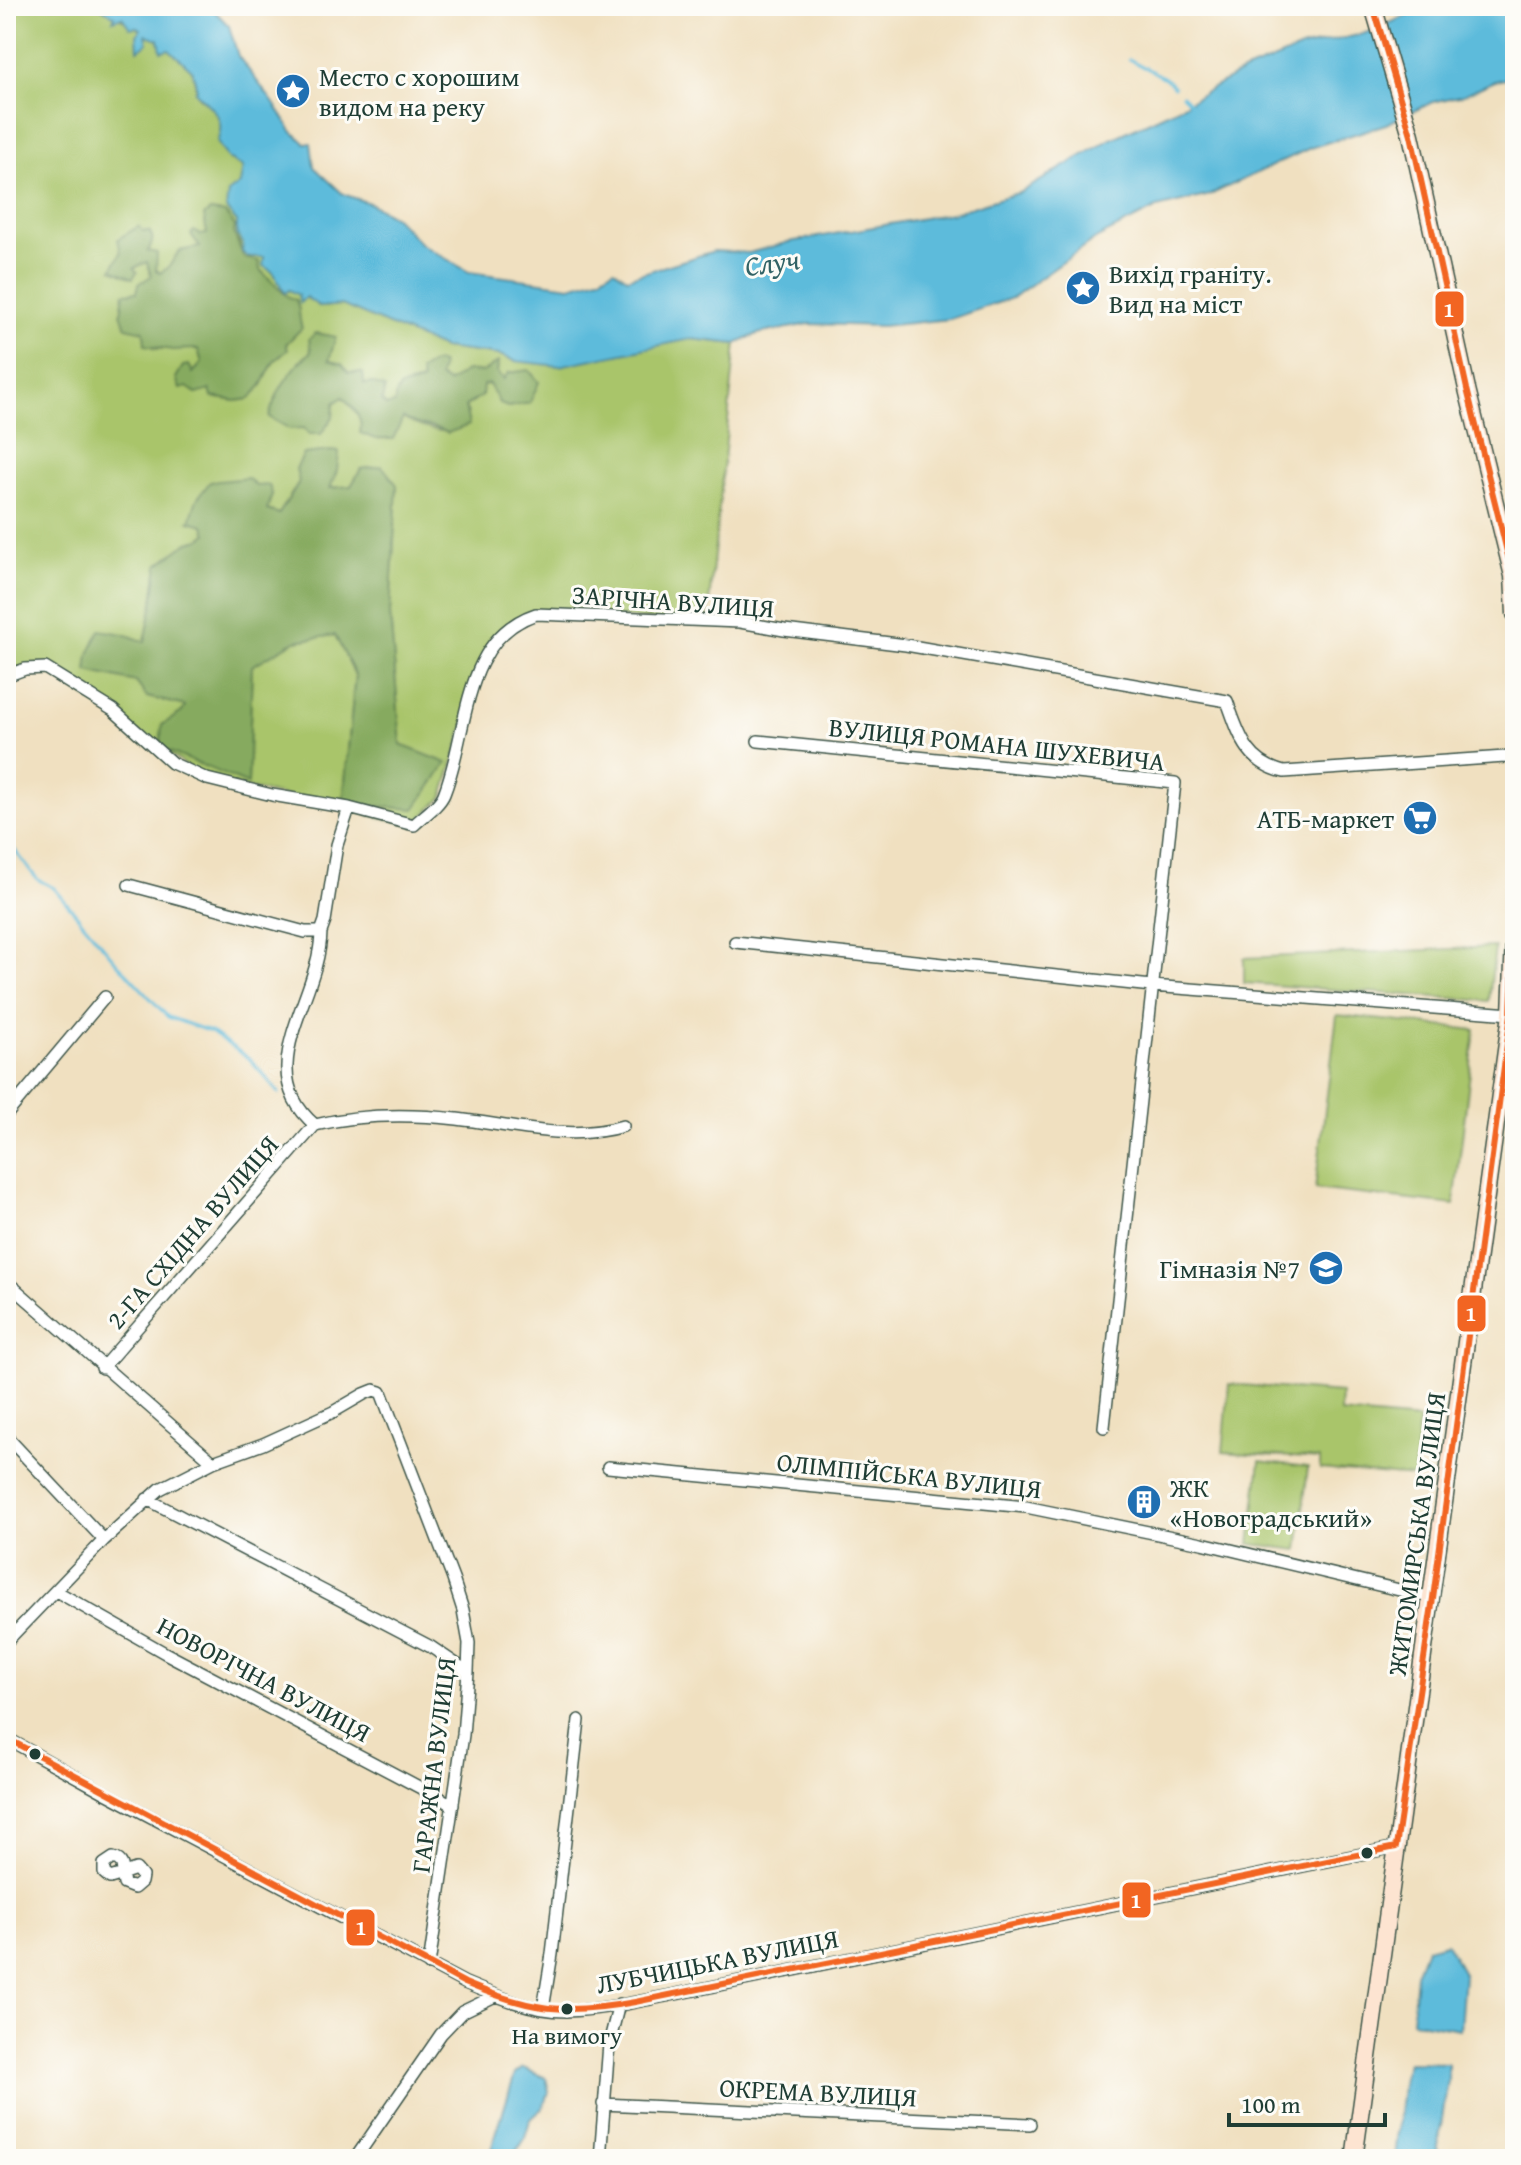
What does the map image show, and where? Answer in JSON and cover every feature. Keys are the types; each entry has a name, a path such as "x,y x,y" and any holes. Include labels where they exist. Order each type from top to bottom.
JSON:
{"main road":[{"path":"1373,7 1411,135 1467,389 1513,576 1515,614"},
{"name":"ЖИТОМИРСЬКА ВУЛИЦЯ","path":"1354,2159 1511,1014 1515,914"}],"street":[{"name":"ЗАРІЧНА ВУЛИЦЯ","path":"6,676 25,669 45,668 113,710 172,763 207,779 272,795 349,808 414,825 443,797 475,680 485,655 517,620 536,614 740,622 906,645 1227,701 1238,730 1253,756 1261,764 1284,772 1505,757 1515,759"},
{"name":"ВУЛИЦЯ РОМАНА ШУХЕВИЧА","path":"758,741 1175,783 1104,1427"},
{"name":"2-ГА СХІДНА ВУЛИЦЯ","path":"315,1125 301,1113 289,1094 286,1074 288,1049 316,968 337,845 349,808"},
{"path":"129,885 305,932 321,932"},
{"path":"735,942 1152,986 1511,1014"},
{"path":"6,1115 105,997"},
{"name":"2-ГА СХІДНА ВУЛИЦЯ","path":"102,1368 315,1125 348,1117 452,1119 563,1133 623,1126"},
{"path":"6,1281 213,1462 177,1479 147,1499 6,1642"},
{"name":"ГАРАЖНА ВУЛИЦЯ","path":"213,1462 263,1444 364,1394 374,1390 381,1392 463,1610 469,1643 463,1735 429,1965"},
{"path":"6,1436 104,1540"},
{"name":"ОЛІМПІЙСЬКА ВУЛИЦЯ","path":"608,1467 1026,1507 1202,1543 1433,1598"},
{"path":"147,1499 431,1647 468,1672"},
{"name":"НОВОРІЧНА ВУЛИЦЯ","path":"56,1591 165,1653 453,1805"},
{"path":"543,2009 579,1720"},
{"name":"ЛУБЧИЦЬКА ВУЛИЦЯ","path":"6,1738 429,1965 495,1996 543,2009 564,2011 619,2004 1396,1847"},
{"path":"355,2159 441,2034 462,2012 495,1996"},
{"path":"600,2159 609,2044 619,2004"},
{"name":"ОКРЕМА ВУЛИЦЯ","path":"603,2104 1030,2124"}],"green space":[{"path":"8,6 20,9 23,6 99,6 141,30 137,35 139,44 145,41 146,35 155,36 192,70 198,96 212,107 220,120 228,159 243,167 237,222 249,257 264,256 281,284 320,307 342,305 443,348 500,355 515,361 627,351 691,339 736,344 707,622 536,614 517,620 485,655 443,797 414,825 207,779 45,668 6,676","holes":["211,211 220,213 240,243 244,258 296,301 298,319 281,356 274,361 262,385 236,401 213,397 210,390 187,386 176,378 183,367 189,365 193,373 202,363 198,349 154,349 144,331 146,281 151,276 147,261 134,268 133,278 113,269 127,238 135,229 143,231 151,259 160,273 169,267 179,251 201,247 200,235 207,235","316,333 335,337 329,360 364,384 385,406 395,404 409,384 439,377 448,383 466,371 483,372 498,363 497,373 530,403 508,407 500,404 489,384 482,385 474,402 465,406 468,413 461,426 452,431 438,431 402,418 362,426 359,415 343,397 334,403 333,417 309,434 304,428 298,363 311,352","382,467 397,485 390,614 401,746 343,803 355,675 335,635 295,641 252,666 248,783 162,725 186,706 148,697 136,682 124,634 145,642 158,565 187,543 207,533 204,525 190,521 272,494 267,510 279,514 299,482 330,488 351,486 361,469"]},
{"path":"210,211 225,213 235,226 234,233 244,258 259,261 260,270 287,296 296,300 298,307 302,328 286,344 288,350 274,361 262,385 250,399 236,401 212,397 210,390 197,394 187,387 180,389 176,378 183,366 189,365 193,373 202,363 198,349 172,350 145,345 144,331 126,327 121,313 124,293 137,292 139,284 151,276 147,262 134,268 137,272 133,278 112,269 121,253 118,239 139,226 143,231 149,231 152,243 148,251 157,253 156,271 160,273 169,267 179,251 200,247 191,234 194,231 200,235 207,234 204,216"},
{"path":"316,333 336,337 329,360 342,364 348,372 363,373 364,384 372,383 385,388 382,401 386,406 395,404 400,387 422,382 420,371 435,362 442,364 439,377 448,383 466,371 483,372 498,362 497,373 504,379 508,373 529,370 539,382 530,403 508,407 500,404 489,384 483,385 482,396 465,406 469,425 448,433 403,418 393,439 375,439 360,433 359,417 343,397 334,403 333,417 321,434 309,434 304,428 290,429 269,417 285,381 311,352 309,339"},
{"path":"339,452 337,471 330,488 351,486 361,469 382,466 397,485 390,614 401,745 447,763 415,809 343,804 355,675 335,635 295,641 252,666 248,784 160,748 162,725 182,712 185,706 147,697 136,682 87,671 89,654 100,630 145,642 158,565 187,543 207,534 204,525 190,521 197,499 210,482 248,478 256,486 269,485 272,494 267,510 279,514 299,482 296,469 304,454"},
{"path":"1495,947 1489,1001 1244,983 1244,958"},
{"path":"1337,1015 1475,1030 1454,1205 1315,1189"},
{"path":"1229,1384 1341,1393 1340,1413 1419,1420 1414,1477 1320,1469 1320,1459 1223,1452"},
{"path":"1260,1461 1308,1467 1298,1550 1250,1544"}],"water":[{"name":"Случ","path":"99,6 210,6 229,26 238,56 292,131 305,143 311,143 314,167 343,194 395,217 421,244 469,272 570,286 599,278 614,269 627,278 714,251 749,253 789,242 952,213 1021,192 1111,139 1176,109 1236,75 1304,47 1363,34 1431,6 1515,6 1515,77 1433,102 1386,124 1310,148 1210,195 1157,208 1097,238 1012,298 950,319 882,326 809,324 757,334 736,344 691,339 559,366 443,348 342,305 320,307 306,297 300,303 298,295 289,290 285,293 273,272 263,266 264,257 248,257 242,252 243,243 237,234 237,222 226,209 228,193 240,184 243,167 228,159 217,142 219,119 195,91 192,70 169,49 161,51 159,39 146,35 148,43 138,50 137,35 141,29 130,28 122,17 113,20 115,16"},
{"path":"1446,1943 1464,1975 1460,2029 1412,2021 1416,1974 1426,1948"},
{"path":"1408,2062 1448,2063 1436,2159 1394,2159 1403,2077"},
{"path":"523,2068 546,2078 549,2092 542,2109 530,2120 524,2140 512,2159 488,2159 515,2074"}],"waterway":[{"path":"1129,59 1165,78 1174,87"},
{"path":"1182,95 1191,104"},
{"path":"6,839 37,879 54,888 168,1017 211,1032 251,1060 279,1093"}],"transit line":[{"name":"1","path":"1373,6 1411,135 1467,389 1513,576 1515,614"},
{"name":"1","path":"6,1738 465,1983 510,2000 548,2008 588,2008 635,2002 1396,1847 1433,1598 1511,1014 1515,914"}],"place":[{"name":"Место с хорошим видом на реку","path":"293,91"},
{"name":"Вихід граніту. Вид на міст","path":"1083,288"},
{"name":"АТБ-маркет","path":"1420,818"},
{"name":"Гімназія №7","path":"1326,1268"},
{"name":"ЖК «Новоградський»","path":"1144,1502"},
{"name":"На вимогу","path":"567,2009"}]}
